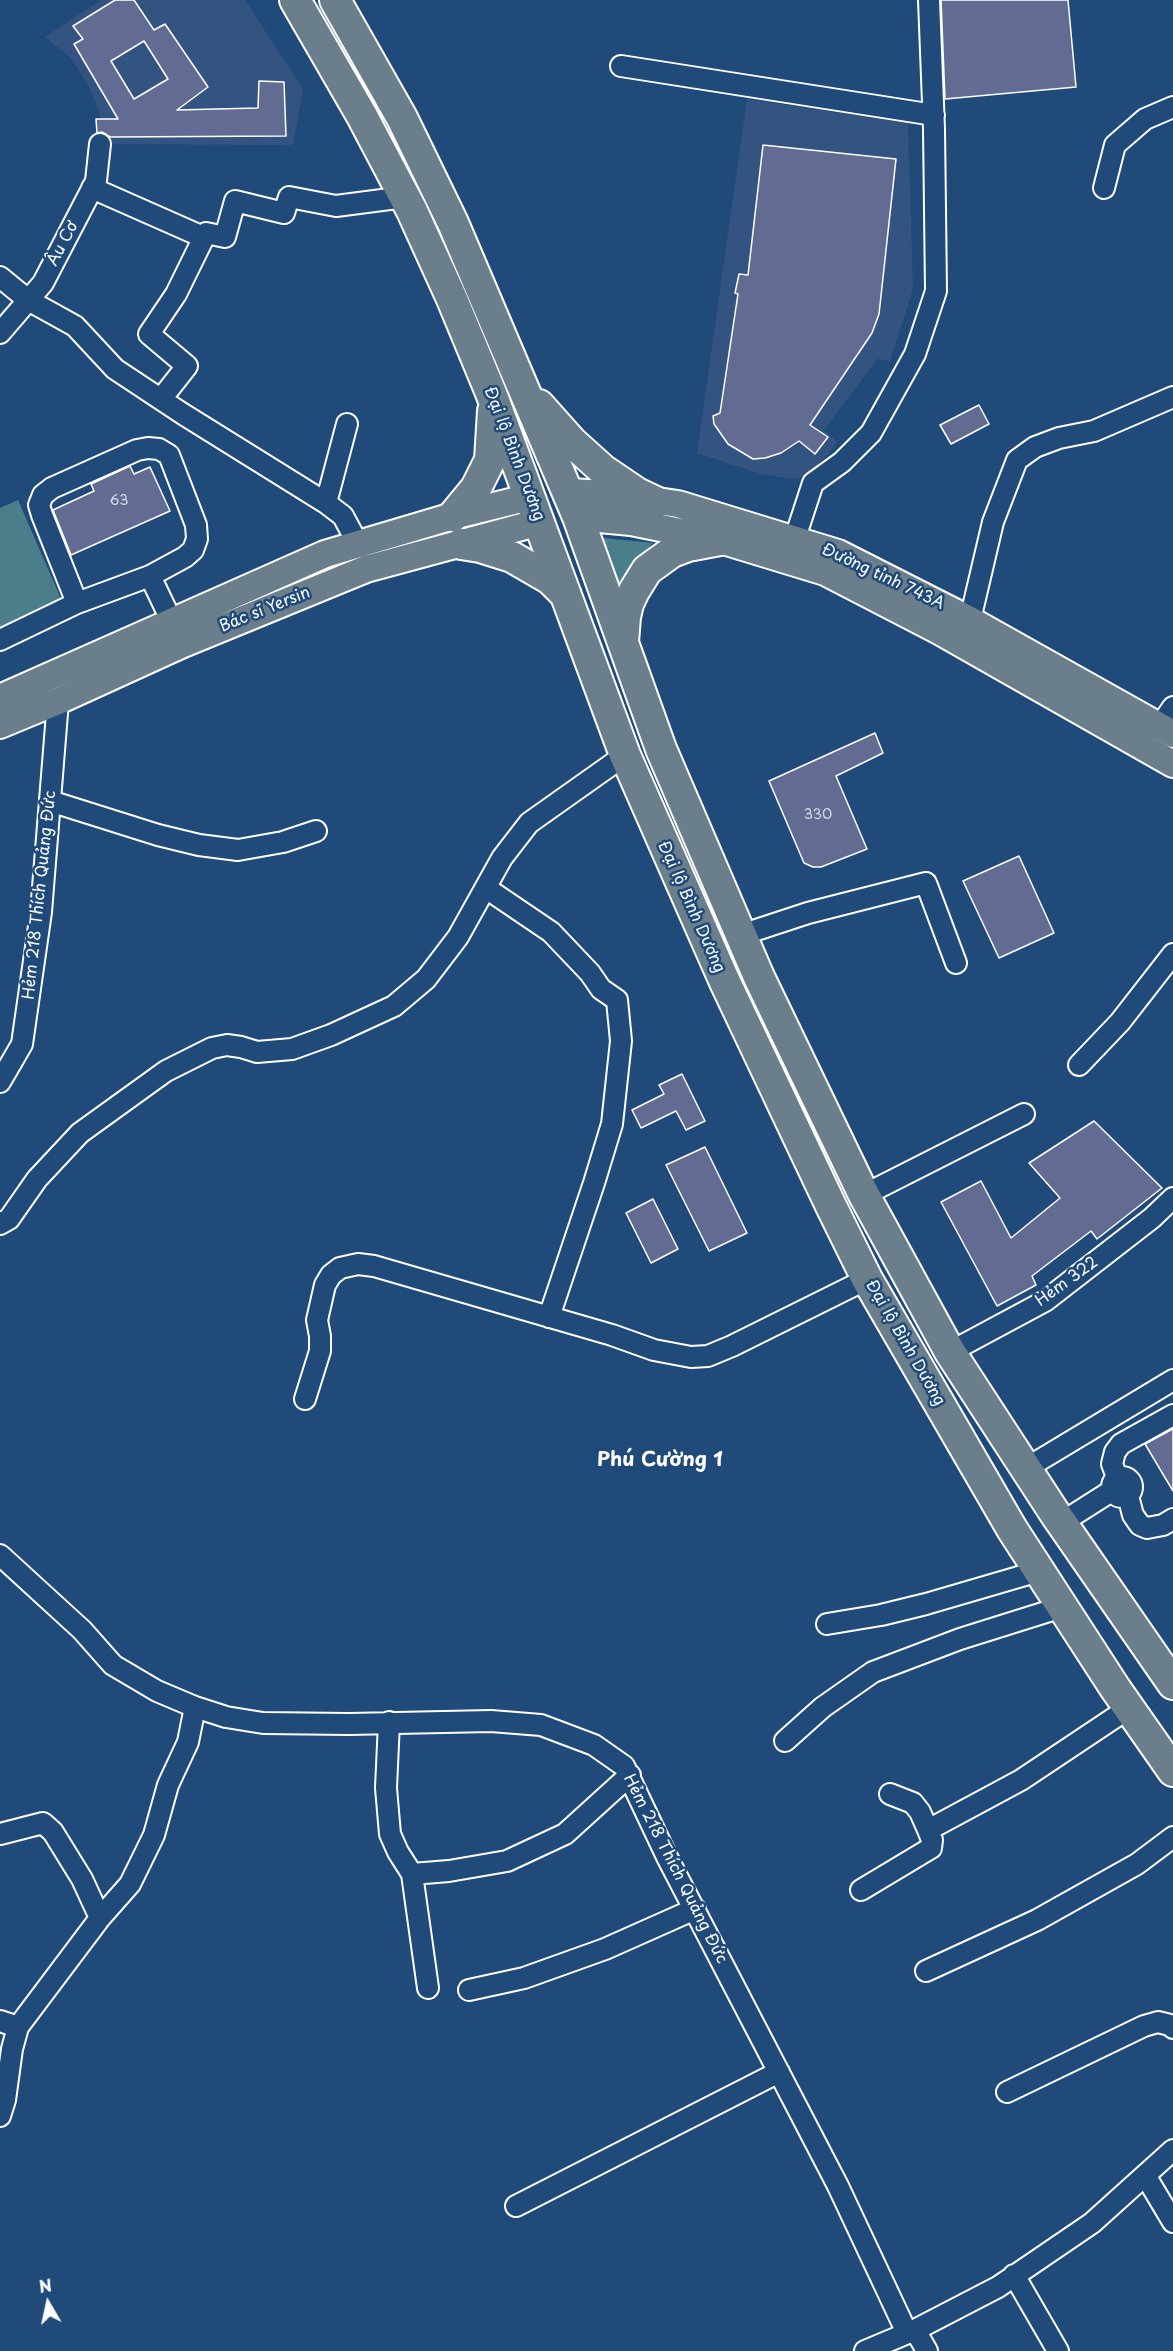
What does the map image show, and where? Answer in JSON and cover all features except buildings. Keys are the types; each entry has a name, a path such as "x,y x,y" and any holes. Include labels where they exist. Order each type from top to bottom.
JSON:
{"highway":[{"name":"Đại lộ Bình Dương","path":"295,0 338,71 405,197 452,299 491,393 625,755 724,980 867,1279 1012,1529 1173,1771"},
{"name":"Đại lộ Bình Dương","path":"335,0 402,118 477,275 573,504 661,749 741,935 864,1195 950,1352 1061,1523 1173,1684"},
{"path":"522,384 587,456 619,482 656,502"},
{"path":"491,393 493,430 490,460 457,530 525,564 550,579 567,596"},
{"path":"535,509 573,504"},
{"path":"623,645 628,604 647,570 672,552 696,544 720,540"},
{"path":"867,1279 900,1262"}],"main road":[{"name":"Đường tỉnh 743A","path":"573,504 610,494 678,504 838,553 953,620 1173,764"},
{"name":"Đường tỉnh 743A","path":"573,504 631,522 720,540 825,572 953,620 1169,722"},
{"name":"Bác sĩ Yersin","path":"0,724 58,701 177,633 325,554 358,544 457,530 535,509"},
{"name":"Bác sĩ Yersin","path":"0,698 53,675 366,569 457,530"},
{"path":"53,675 58,701"}],"street":[{"path":"795,538 813,483 842,462 871,434 915,354 936,291 934,115 928,0"},
{"path":"621,66 934,115"},
{"path":"1104,188 1115,145 1145,119 1173,107"},
{"name":"Âu Cơ","path":"0,333 43,283 96,182 100,162 100,144"},
{"path":"92,188 203,237"},
{"path":"161,399 187,366 149,334 176,294 206,233 225,237 235,201 284,213 290,197 336,206 405,197"},
{"path":"0,277 28,300 75,326 116,369 326,502 343,516 358,544"},
{"path":"953,620 1017,460 1035,447 1059,438 1094,431 1173,397"},
{"path":"326,502 347,424"},
{"path":"0,640 77,603 150,576 185,557 193,550 197,539 196,525 173,462 169,455 159,449 137,450 52,488 43,495 39,505 42,515 77,603"},
{"path":"150,576 177,633"},
{"name":"Hẻm 218 Thích Quảng Đức","path":"0,1082 22,1044 41,912 58,701"},
{"path":"0,1224 9,1219 37,1179 80,1133 166,1071 212,1048 227,1045 257,1052 292,1049 331,1035 394,1006 426,979 458,937 502,858 529,823 625,755"},
{"path":"50,801 199,845 238,850 283,842 316,831"},
{"path":"741,935 808,914 926,883 956,963"},
{"path":"486,888 551,932 590,973 601,989 617,1000 621,1041 612,1124 549,1317"},
{"path":"1080,1065 1120,1022 1173,954"},
{"path":"864,1195 1024,1114"},
{"name":"Hẻm 322","path":"950,1352 1045,1300 1152,1218 1173,1198"},
{"path":"305,1399 320,1351 317,1320 325,1285 331,1275 340,1268 358,1264 374,1266 612,1335 654,1350 691,1357 708,1356 732,1346 867,1279"},
{"path":"1025,1469 1173,1380"},
{"path":"1173,1415 1121,1444 1115,1452 1112,1464 1119,1488 1140,1525 1147,1528 1164,1525 1173,1519"},
{"path":"1061,1523 1119,1488"},
{"name":"Hẻm 218 Thích Quảng Đức","path":"0,1555 82,1630 113,1665 157,1691 195,1707 226,1717 263,1723 491,1721 541,1725 594,1745 624,1766 694,1909 911,2331 927,2351"},
{"path":"827,1624 881,1615 926,1604 1039,1571"},
{"path":"785,1741 823,1707 873,1672 960,1639 1062,1607"},
{"path":"0,2116 9,2024 130,1884 154,1835 168,1785 188,1742 195,1707"},
{"path":"928,1830 1021,1780 1129,1708"},
{"path":"389,1722 387,1788 390,1834 412,1874 428,1988"},
{"path":"412,1874 449,1871 507,1861 565,1834 630,1775"},
{"path":"861,1890 930,1848 932,1840 920,1812 913,1803 890,1794"},
{"path":"0,1833 43,1823 52,1832 82,1878 100,1918"},
{"path":"926,1971 1047,1914 1137,1864 1173,1837"},
{"path":"469,1990 524,1978 544,1971 604,1949 694,1909"},
{"path":"1007,2092 1144,2026 1158,2022 1173,2028"},
{"path":"516,2206 779,2072"},
{"path":"865,2351 911,2331 998,2287 1092,2223 1173,2150"},
{"path":"1145,2175 1173,2222"},
{"path":"1014,2275 1058,2351"}],"shaded area":[{"path":"101,0 245,0 303,89 293,145 106,144 99,111 89,86 71,58 45,37"},
{"path":"747,99 908,123 913,289 890,361 877,359 824,430 837,442 806,476 796,479 761,474 697,453"}],"green space":[{"path":"18,500 62,601 0,628 0,508"},
{"path":"595,537 653,543 616,588"}],"district":[{"name":"Phú Cường 1","path":"660,1460"}]}
